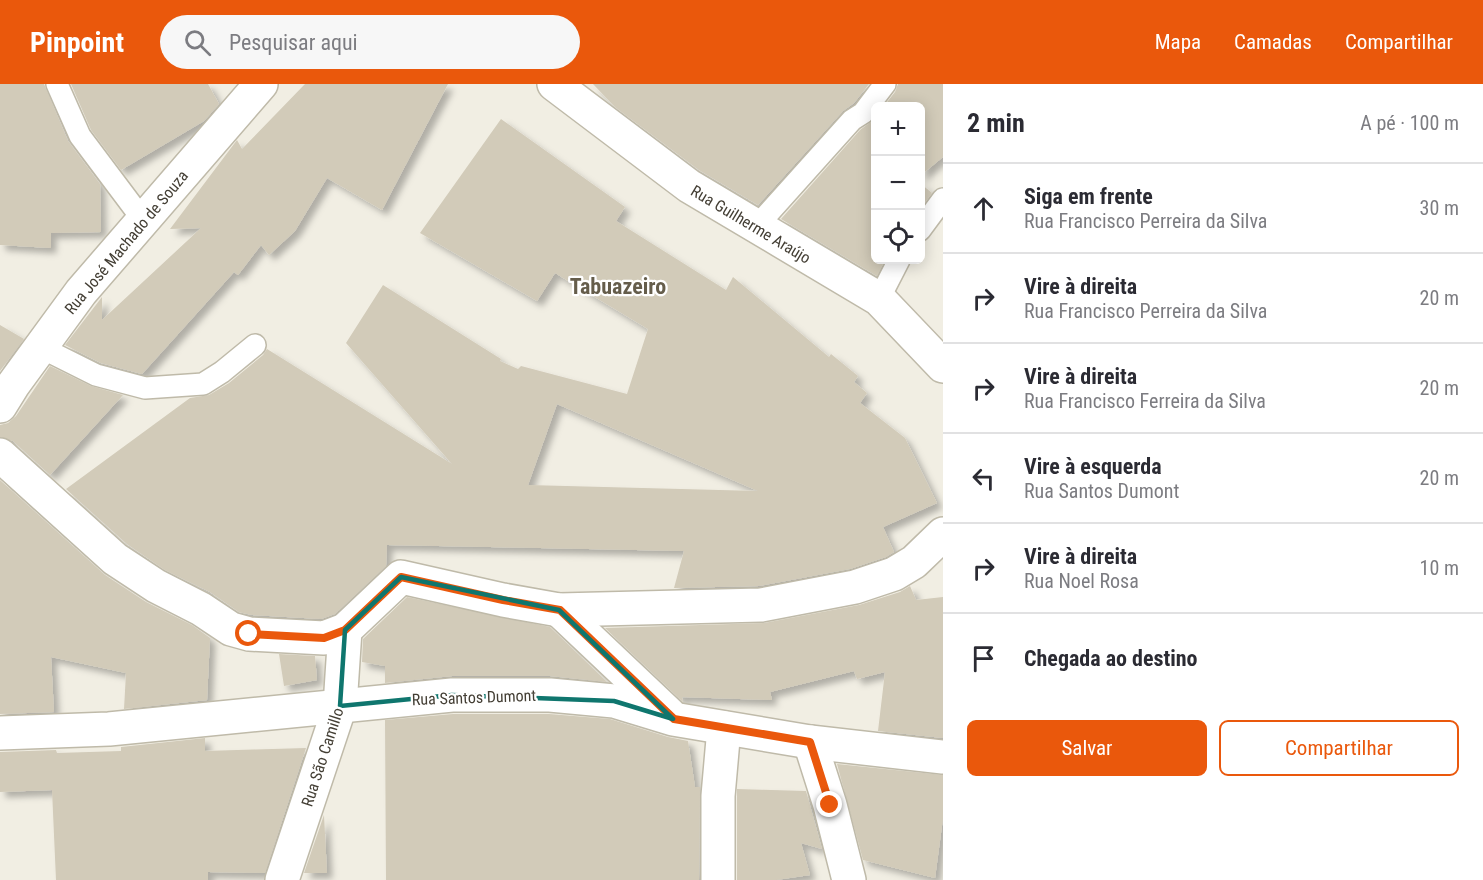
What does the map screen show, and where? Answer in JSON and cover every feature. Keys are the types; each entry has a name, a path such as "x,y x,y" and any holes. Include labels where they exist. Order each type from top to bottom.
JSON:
{"street":[{"name":"Rua José Machado de Souza","path":"0,406 81,292 261,84"},
{"name":"Rua Guilherme Araújo","path":"554,84 689,186 879,299 943,366"},
{"path":"0,455 115,559 156,586 201,609 231,629 249,634 324,638 345,630 401,577 560,610 761,605 855,587 894,573 914,562 943,534"},
{"path":"560,610 674,719"},
{"name":"Rua São Camillo","path":"282,880 340,706 345,630"},
{"name":"Rua Santos Dumont","path":"0,733 110,729 452,695 550,695 614,701 674,719 810,742 943,757"},
{"path":"718,880 718,796 724,728"},
{"path":"810,742 830,805 849,880"}],"lane":[{"path":"57,84 80,136 143,220"},
{"path":"756,227 852,120 863,113 885,84"},
{"path":"925,225 943,200"},
{"path":"879,299 897,264"},
{"path":"40,347 96,375 119,383 145,388 203,384 222,372 255,345"}],"highlighted area":[{"path":"401,577 559,610 673,719 614,701 452,695 340,706 345,630"}],"building":[{"path":"0,84 44,84 68,141 100,184 101,232 51,233 51,248 0,245"},
{"path":"71,84 208,84 219,104 204,121 121,170 91,130"},
{"path":"305,84 448,84 382,210 327,178 295,231 269,255 261,245 238,275 234,272 142,374 101,363 65,345 102,297 102,320 201,228 170,229 237,140 242,149"},
{"path":"593,84 869,84 758,205 699,170 615,107"},
{"path":"898,84 943,84 943,157 925,172 925,102 887,102"},
{"path":"501,119 625,207 616,221 726,290 733,277 829,357 831,354 858,376 854,382 867,393 860,403 905,438 937,503 883,527 894,552 886,557 850,569 759,586 674,588 684,551 387,545 386,566 335,614 321,619 252,615 239,612 210,592 165,570 127,544 66,489 190,398 209,395 229,383 263,355 267,349 452,464 346,343 383,285 501,359 500,361 518,369 521,366 627,394 648,329 555,273 537,301 420,233","holes":["557,404 758,491 528,485"]},
{"path":"871,122 871,264 883,264 877,276 781,219 860,130"},
{"path":"925,187 932,193 925,203"},
{"path":"0,325 24,339 0,371"},
{"path":"50,366 91,386 123,395 50,475 13,441 0,437 0,425 8,423 16,416"},
{"path":"0,480 105,575 146,602 192,625 210,638 207,700 124,709 126,673 51,657 54,712 0,714"},
{"path":"910,586 916,600 943,597 943,738 878,731 885,672 857,679 854,671 770,692 772,700 682,697 683,702 605,628 764,623 859,605 900,592"},
{"path":"407,597 550,627 607,682 550,676 452,676 385,683 385,666 362,662 363,639"},
{"path":"279,654 315,656 317,680 284,686"},
{"path":"453,714 549,714 610,719 688,741 695,787 700,787 699,880 386,880 385,720"},
{"path":"205,738 205,751 306,748 265,873 208,872 208,880 56,880 52,790 0,792 0,752 121,751 121,747"},
{"path":"837,764 943,775 943,818 935,878 863,860"},
{"path":"737,789 806,791 822,849 801,843 810,875 776,880 737,880"},
{"path":"324,815 327,873 304,873"}],"district":[{"name":"Tabuazeiro","path":"618,286"}],"route":[{"path":"249,634 324,638 334,636 345,630 401,577 560,610 674,719 810,742 830,805"}]}
